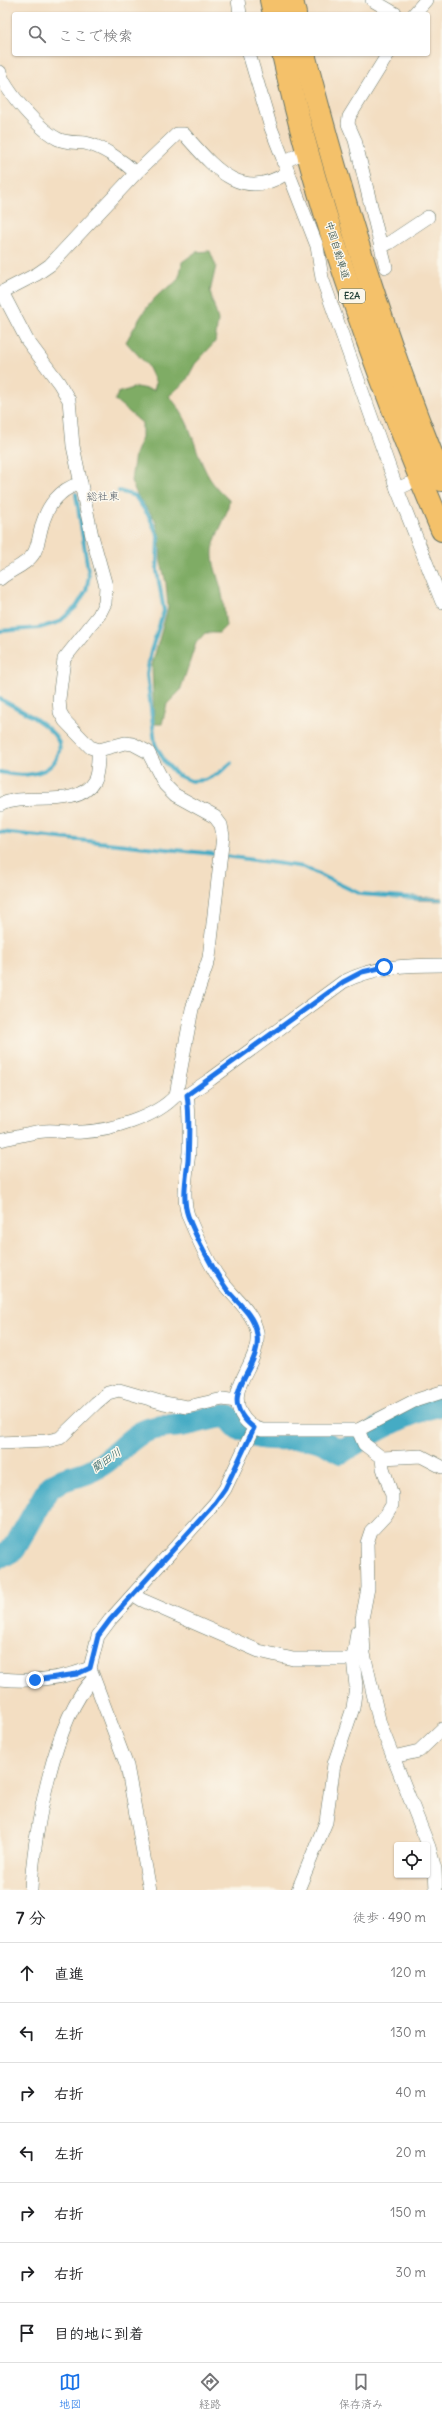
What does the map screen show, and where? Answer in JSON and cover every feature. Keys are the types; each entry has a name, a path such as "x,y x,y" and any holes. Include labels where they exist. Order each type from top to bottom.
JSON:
{"highway":[{"path":"271,0 274,12"},
{"path":"292,0 295,12"},
{"name":"中国自動車道","path":"284,56 331,228 356,309 388,397 442,530"},
{"name":"中国自動車道","path":"305,56 349,220 376,303 442,480"}],"street":[{"path":"238,0 240,12"},
{"path":"372,0 393,12"},
{"path":"416,12 426,0"},
{"path":"250,56 285,168 317,246 322,278 403,486 442,602"},
{"path":"386,267 355,140 343,127 387,56"},
{"path":"0,72 6,86 48,132 59,140 86,143 136,173"},
{"path":"298,155 268,183 253,184 237,181 218,170 184,134 177,134 136,173 50,265 37,274 1,292 27,340 59,383 69,400 73,446 92,536 106,586 105,603 99,616 64,659 59,698 60,712 65,721 86,744 99,750 124,743 141,747 148,752 159,775 170,790 215,817 221,825 222,836 209,958 192,1009 182,1095 189,1151 185,1206 188,1218 216,1274 251,1317 256,1330 258,1345 253,1361 238,1389 236,1401 245,1420 254,1428 262,1430 360,1436 414,1401 442,1392"},
{"path":"381,247 428,217"},
{"path":"0,579 8,572 29,560 34,553 48,509 56,497 71,486 81,482"},
{"path":"0,805 15,801 56,799 78,794 88,789 96,773 99,750"},
{"path":"0,1140 46,1131 82,1132 104,1129 134,1120 168,1104 182,1095 343,982 362,972 384,967 442,966"},
{"path":"0,1442 47,1441 60,1438 108,1393 119,1390 164,1403 187,1406 223,1399 236,1401"},
{"path":"31,1890 32,1852 52,1769 66,1720 92,1674 98,1636 110,1620 215,1503 225,1489 254,1428"},
{"path":"360,1436 382,1458 383,1468 392,1495 392,1505 386,1515 371,1531 366,1543 368,1588 362,1618 364,1654 375,1709 392,1757 429,1847 436,1869 436,1890"},
{"path":"382,1458 421,1456 442,1467"},
{"path":"134,1595 142,1600 259,1651 293,1659 353,1659"},
{"path":"298,1890 329,1810 334,1764 355,1696 353,1659 358,1626 362,1618"},
{"path":"0,1679 35,1680 77,1674 92,1674"},
{"path":"92,1674 103,1699 127,1766 150,1890"},
{"path":"392,1757 419,1751 442,1729"}],"green space":[{"path":"210,251 216,266 210,292 218,320 215,342 195,364 186,381 169,396 184,417 189,427 204,468 210,479 229,500 213,550 214,566 222,594 226,626 219,633 205,633 196,643 180,691 167,704 162,724 154,724 152,665 168,608 166,583 161,562 160,538 155,519 138,497 131,481 135,454 142,437 142,423 115,400 118,393 136,387 154,390 156,383 148,366 126,342 140,317 149,305 158,295 175,283 181,270 182,262 196,252"}],"water":[{"path":"412,896 442,898 442,901 414,900"}],"waterway":[{"path":"119,491 135,496 149,516 158,536 157,571 164,611 151,651 147,674 155,744 165,762 177,775 191,781 205,780 219,773 231,763"},
{"path":"0,631 39,628 59,622 76,607 86,591 89,576 76,494"},
{"path":"0,699 32,716 47,727 57,739 60,748 53,764 40,772 24,775 0,772"},
{"path":"0,832 215,854"},
{"path":"225,856 304,867 360,894 417,898"},
{"name":"藺田川","path":"256,1436 269,1438 314,1439 326,1443 341,1452 402,1417 442,1404"},
{"name":"藺田川","path":"0,1557 14,1549 49,1488 58,1482 97,1468 144,1431 222,1416 228,1416 239,1429"}],"district":[{"name":"総社東","path":"103,496"}],"route":[{"path":"35,1680 77,1674 90,1668 98,1636 110,1620 215,1503 225,1489 254,1428 245,1420 236,1401 238,1389 253,1361 258,1345 256,1330 251,1317 228,1291 216,1274 188,1218 185,1206 189,1151 187,1095 320,1001 343,982 362,972 384,967"}]}
